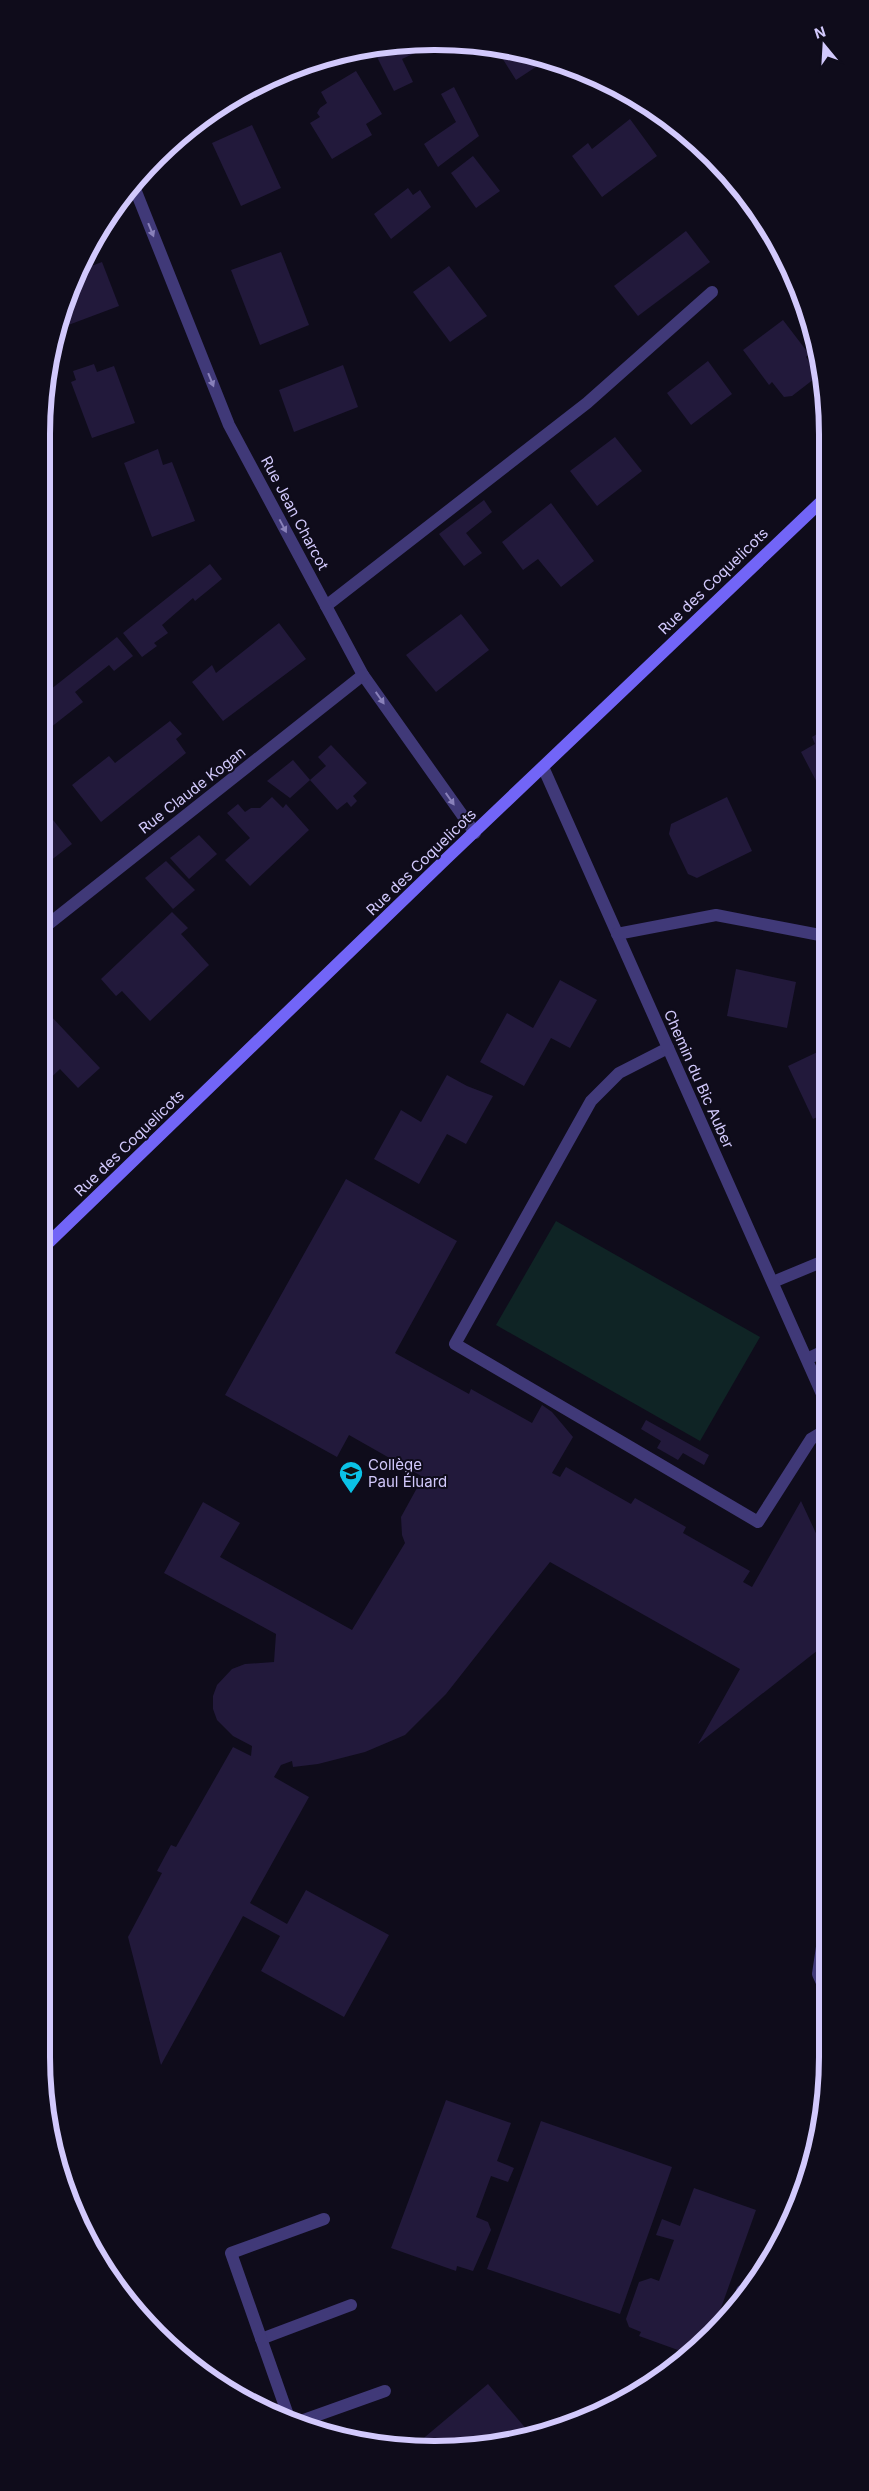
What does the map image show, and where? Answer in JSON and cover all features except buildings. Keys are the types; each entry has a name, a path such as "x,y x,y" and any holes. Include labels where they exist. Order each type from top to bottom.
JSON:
{"main road":[{"name":"Rue des Coquelicots","path":"50,1241 819,504"}],"street":[{"name":"Rue Jean Charcot","path":"136,192 229,425 363,674 475,833"},
{"path":"326,606 586,403 712,292"},
{"name":"Rue Claude Kogan","path":"50,923 363,674"},
{"name":"Chemin du Bic Auber","path":"543,767 562,811 577,839 617,934 819,1387"},
{"path":"617,934 716,915 819,935"},
{"path":"668,1048 619,1073 591,1101 454,1344 758,1522 811,1439 819,1434"},
{"path":"773,1282 819,1263"},
{"path":"807,1359 819,1353"},
{"path":"286,2411 231,2252 324,2219"},
{"path":"261,2339 351,2305"},
{"path":"306,2419 385,2391"}],"green space":[{"path":"556,1221 760,1337 700,1441 496,1325"}],"place":[{"name":"Collège Paul Éluard","path":"351,1494"}]}
